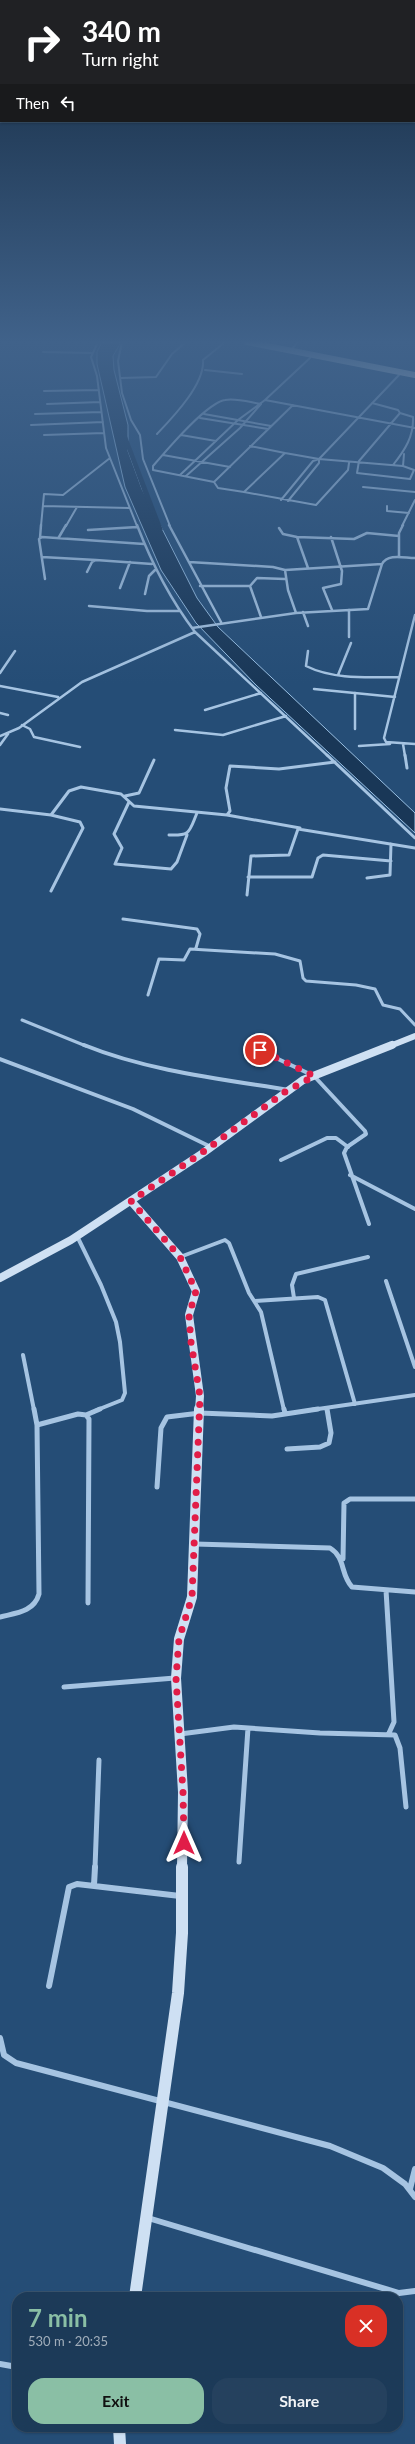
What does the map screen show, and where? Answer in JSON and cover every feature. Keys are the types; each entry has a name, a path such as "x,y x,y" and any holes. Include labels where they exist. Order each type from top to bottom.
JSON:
{"street":[{"path":"143,456 170,526 220,622"},
{"path":"162,456 153,466 153,470 214,482 218,488 312,505 319,504 348,470 349,463"},
{"path":"162,456 229,468"},
{"path":"180,475 199,456"},
{"path":"186,476 208,456"},
{"path":"214,482 240,456"},
{"path":"244,492 282,456"},
{"path":"303,456 349,463 359,461 393,464 414,470 410,478 359,474 357,472 359,461 363,456"},
{"path":"288,501 320,463 320,459 323,456"},
{"path":"393,464 402,456"},
{"path":"403,466 404,456"},
{"path":"45,579 40,538 44,494 62,495 110,458 152,564 179,611 195,632 262,693 415,838"},
{"path":"281,500 313,461 320,459"},
{"path":"363,487 415,492"},
{"path":"399,557 399,536 415,500"},
{"path":"43,506 129,508"},
{"path":"59,537 77,506"},
{"path":"387,506 387,511 409,513"},
{"path":"88,530 137,527"},
{"path":"279,528 283,534 297,537 354,539 368,533 399,536"},
{"path":"40,538 59,537 144,544"},
{"path":"297,537 308,568"},
{"path":"331,537 344,572 342,584 323,588 332,610"},
{"path":"42,557 152,564"},
{"path":"192,628 220,622 303,612 370,608 382,564 385,559 399,557 415,558"},
{"path":"87,572 92,562 96,560"},
{"path":"120,588 130,562"},
{"path":"189,562 273,567 285,570 382,564"},
{"path":"145,594 148,576 155,570"},
{"path":"285,570 285,579 296,613"},
{"path":"261,617 250,586 254,579 285,579"},
{"path":"200,586 250,586"},
{"path":"89,606 147,612 179,611"},
{"path":"349,610 349,637"},
{"path":"303,612 308,626"},
{"path":"392,744 386,742 384,738 415,615"},
{"path":"0,736 8,734 22,725 58,697 86,679 195,632"},
{"path":"338,675 351,643"},
{"path":"0,673 15,651"},
{"path":"308,651 305,663 308,668 338,675 399,677"},
{"path":"0,686 58,697"},
{"path":"314,689 395,697"},
{"path":"205,710 262,693"},
{"path":"354,729 356,693"},
{"path":"0,713 8,714"},
{"path":"175,730 223,735 286,716"},
{"path":"22,725 30,728 34,736 80,747"},
{"path":"0,745 8,734"},
{"path":"403,744 407,768"},
{"path":"359,746 415,744"},
{"path":"52,816 69,791 76,787 104,790 125,796 139,793 154,760"},
{"path":"227,815 230,811 226,788 230,766 279,769 335,762"},
{"path":"125,796 134,806 227,815 415,848"},
{"path":"129,802 114,834 122,848 115,864 171,869 177,862 197,813"},
{"path":"0,809 52,816 80,822 83,828 51,891"},
{"path":"247,895 251,856 290,855 296,830 302,829"},
{"path":"169,835 187,835"},
{"path":"367,878 388,877 391,872 391,844"},
{"path":"248,877 312,877 315,873 318,858 324,855 391,861"},
{"path":"123,919 197,929 200,934 196,948"},
{"path":"148,995 159,959 184,960 190,949 196,948 243,954 275,954 296,959 302,964 303,978 306,981 371,987 377,991 383,1005 400,1009 415,1025"},
{"path":"22,1020 104,1053 198,1075 289,1090"},
{"path":"0,1278 77,1236 131,1201 211,1147 289,1090 314,1076 415,1036"},
{"path":"260,1050 314,1076 366,1134 363,1138 348,1147 344,1153 350,1175 369,1224"},
{"path":"0,1058 133,1109 211,1147"},
{"path":"281,1160 327,1138 336,1138 348,1147"},
{"path":"350,1175 415,1209"},
{"path":"131,1201 180,1257 196,1291 189,1315 191,1342 200,1396 192,1597 179,1639 176,1678 183,1792 182,1896 178,1993 136,2292"},
{"path":"37,1425 78,1414 86,1415 122,1400 125,1393 119,1337 113,1315 100,1282 77,1236"},
{"path":"180,1257 218,1240 225,1240 229,1243 249,1293 261,1312 270,1340 285,1414"},
{"path":"294,1298 292,1285 296,1274 368,1257"},
{"path":"386,1281 415,1367"},
{"path":"255,1301 318,1297 325,1300 355,1404"},
{"path":"0,1617 31,1609 38,1601 37,1425 23,1355"},
{"path":"157,1487 164,1421 173,1415 200,1413 244,1416 285,1414 415,1395"},
{"path":"287,1449 320,1447 329,1443 331,1433 327,1408"},
{"path":"86,1415 91,1428 88,1603"},
{"path":"415,1499 350,1499 344,1503 343,1559 344,1578 352,1587 415,1592"},
{"path":"194,1544 330,1548 338,1552 343,1559"},
{"path":"386,1590 394,1722 389,1733"},
{"path":"64,1687 176,1678"},
{"path":"180,1734 218,1729 248,1728 320,1733 389,1733 395,1735 398,1739 406,1807"},
{"path":"240,1862 248,1728"},
{"path":"94,1885 99,1760"},
{"path":"49,1986 66,1893 69,1887 77,1884 94,1885 182,1896"},
{"path":"0,2038 4,2055 16,2063 164,2100 303,2138 360,2157 398,2178 410,2188 415,2197"},
{"path":"410,2188 415,2169"},
{"path":"147,2218 396,2292"},
{"path":"403,2292 415,2291"},
{"path":"0,2364 12,2367"},
{"path":"119,2432 120,2444"}],"water":[{"path":"118,456 130,456 142,489 197,598 218,627 415,813 415,833 256,685 196,623 161,570 125,487"}],"waterway":[{"path":"132,456 160,528"}],"route":[{"path":"184,1843 183,1792 176,1678 179,1639 189,1611 192,1597 200,1396 191,1342 189,1315 191,1306 195,1299 196,1291 191,1277 180,1257 145,1214 131,1201 203,1152 285,1092 303,1080 314,1076 260,1050"}]}
